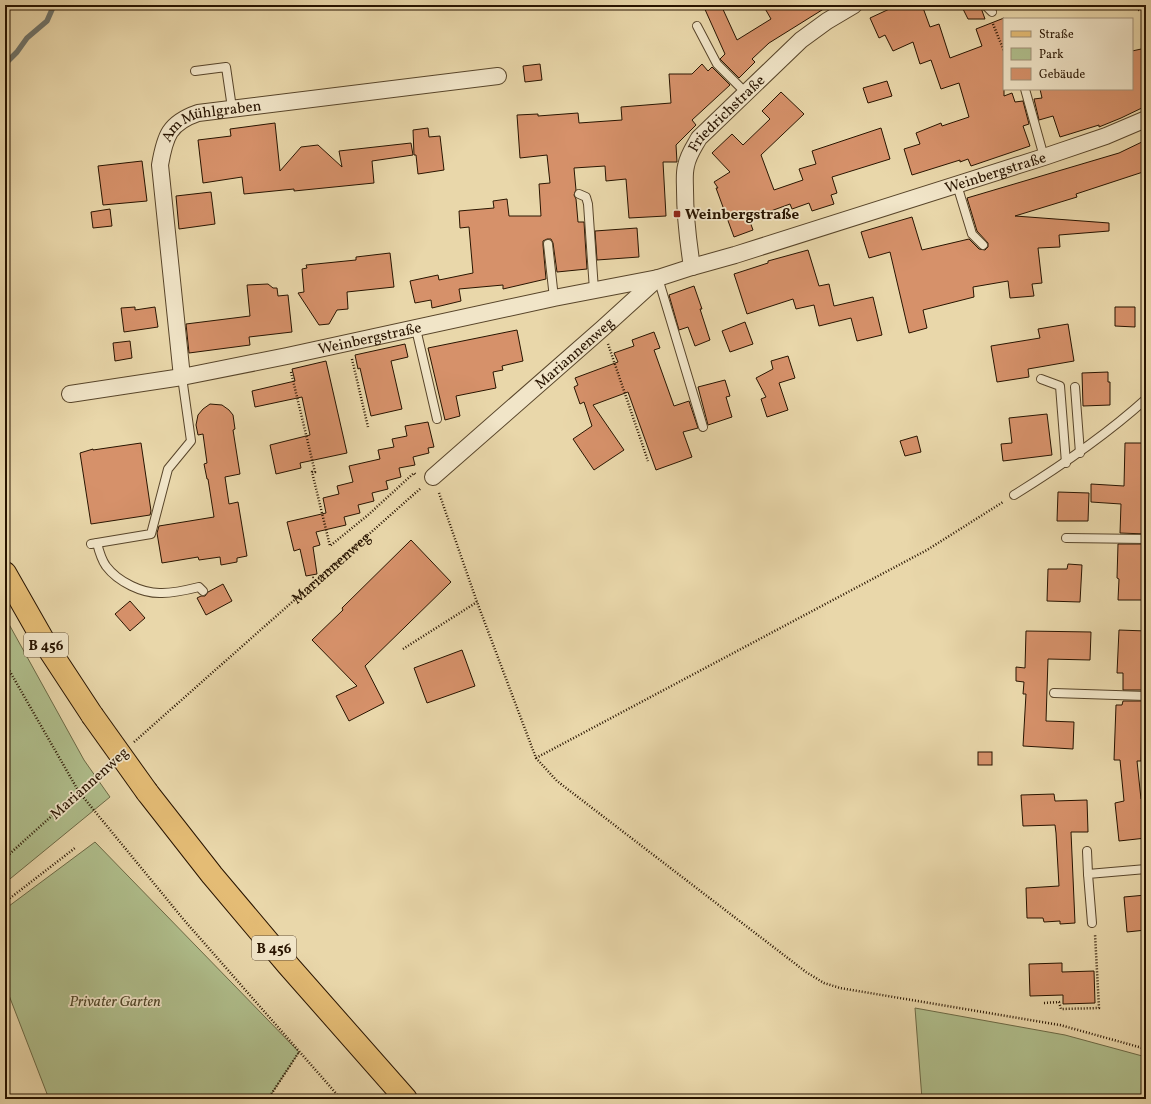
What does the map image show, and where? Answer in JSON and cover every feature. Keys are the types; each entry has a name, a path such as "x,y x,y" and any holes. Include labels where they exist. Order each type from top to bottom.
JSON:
{"main road":[{"name":"B 456","path":"5,573 46,645 92,715 147,792 212,875 287,964 406,1099"}],"street":[{"name":"Friedrichstraße","path":"692,267 685,210 686,165 690,152 699,138 807,35 854,5"},
{"name":"Am Mühlgraben","path":"182,377 160,165 162,151 167,137 174,125 184,118 198,113 498,76"},
{"name":"Weinbergstraße","path":"70,394 182,377 416,329 554,298 658,278 1044,157 1106,136 1146,119"},
{"name":"Mariannenweg","path":"433,477 658,278"}],"lane":[{"path":"985,5 991,15"},
{"path":"697,26 717,64 746,93"},
{"path":"196,71 226,67 232,108"},
{"path":"1024,90 1044,157"},
{"path":"957,184 972,234 983,245"},
{"path":"579,194 586,197 588,204 594,290"},
{"path":"548,244 554,298"},
{"path":"658,278 703,427"},
{"path":"416,329 436,419"},
{"path":"182,377 191,441 168,469 151,534 94,544 107,567 133,587 147,592 162,594 199,587 203,590"},
{"path":"1041,379 1060,386 1066,463"},
{"path":"1075,387 1080,453"},
{"path":"1014,495 1080,453 1122,421 1146,399"},
{"path":"1066,538 1146,539"},
{"path":"1054,693 1146,696"},
{"path":"1087,851 1092,923"},
{"path":"1088,874 1146,869"}],"path":[{"path":"1138,10 1146,8"},
{"path":"991,15 1003,48"},
{"path":"603,328 648,461"},
{"path":"348,343 368,426"},
{"path":"287,356 315,472 312,472 330,546 368,515 414,472"},
{"path":"433,477 477,602 536,758 557,781 806,972 824,983 840,988 1060,1026 1146,1049"},
{"name":"Mariannenweg","path":"131,745 433,477"},
{"path":"536,758 927,550 1014,495"},
{"path":"403,649 477,602"},
{"path":"5,663 79,792 184,920 341,1099"},
{"name":"Mariannenweg","path":"5,858 108,766"},
{"path":"5,902 75,848"},
{"path":"1044,1003 1059,1002 1061,1009 1099,1008 1095,930 1092,923"},
{"path":"268,1099 299,1052"}],"green space":[{"path":"5,617 84,760 110,797 5,883"},
{"name":"Privater Garten","path":"95,842 299,1052 268,1099 49,1099 5,985 5,909"},
{"path":"915,1008 1065,1035 1146,1057 1146,1099 922,1099"}],"building":[{"path":"703,5 721,5 737,40 771,19 763,5 830,5 769,43 752,59 755,62 739,78 720,59 725,54"},
{"path":"898,5 922,5 930,27 939,24 950,58 982,46 976,29 1003,18 1004,96 1012,93 1015,102 1023,101 1029,124 1023,126 1030,146 971,166 968,159 960,162 960,160 912,175 904,149 920,144 916,133 941,123 942,126 969,117 959,83 941,89 931,60 920,64 913,42 893,51 885,35 879,38 870,18"},
{"path":"961,5 980,5 985,19 968,19"},
{"path":"1146,48 1146,106 1099,127 1099,125 1060,137 1053,116 1039,120 1034,99 1042,98 1040,90 1133,90 1133,51"},
{"path":"540,64 542,80 525,82 523,66"},
{"path":"702,64 708,71 712,67 730,85 692,120 696,125 676,145 677,162 663,162 666,216 629,218 626,179 606,181 605,166 574,168 576,190 574,195 576,199 578,222 584,222 587,269 557,272 553,243 551,239 547,239 543,241 546,279 503,289 503,285 459,289 461,301 432,308 431,300 415,303 410,281 438,275 439,280 473,273 469,227 460,228 459,211 494,208 493,201 507,199 509,216 541,216 539,184 550,183 547,155 520,158 517,115 538,114 538,116 578,113 579,123 622,120 621,107 671,103 669,74 692,74"},
{"path":"887,81 892,96 868,103 863,88"},
{"path":"781,92 804,114 761,155 774,190 803,180 799,169 816,164 812,151 881,128 890,159 832,177 837,193 831,195 834,204 812,211 809,203 792,209 790,204 749,219 753,230 734,237 716,188 718,188 714,182 730,172 712,153 732,134 743,145 770,119 762,111"},
{"path":"275,123 280,171 301,147 318,145 342,167 339,151 411,143 413,155 372,161 374,183 294,191 294,189 244,194 242,177 203,183 198,140 231,136 230,129"},
{"path":"428,128 429,137 440,136 444,170 418,174 416,155 414,155 413,130"},
{"path":"1146,140 1146,171 1076,194 1077,197 1015,216 1109,223 1109,231 1059,235 1060,247 1038,248 1042,283 1032,284 1034,296 1010,298 1008,281 973,287 974,297 923,310 927,328 909,333 890,252 869,258 861,232 912,217 922,250 969,239 979,249 985,250 988,247 988,243 977,231 967,198 1119,153"},
{"path":"142,161 147,201 103,205 98,166"},
{"path":"211,192 215,224 179,229 176,196"},
{"path":"110,209 112,226 93,228 91,212"},
{"path":"637,228 639,257 597,260 595,231"},
{"path":"808,250 819,286 829,284 834,306 873,297 882,335 857,341 851,318 819,326 814,305 796,309 793,299 747,314 734,274 768,263 768,261"},
{"path":"390,253 394,287 347,292 348,309 337,310 329,324 319,325 298,293 304,292 302,269 307,268 306,265 356,260 356,257"},
{"path":"268,284 273,288 277,288 278,296 288,295 292,332 249,337 250,345 189,353 186,324 250,316 247,285"},
{"path":"694,286 710,340 695,346 688,327 679,330 669,295"},
{"path":"135,307 135,310 155,307 158,327 124,332 121,308"},
{"path":"1115,307 1135,307 1135,327 1115,326"},
{"path":"745,322 753,344 730,352 722,331"},
{"path":"1068,324 1074,361 1028,369 1029,377 997,382 991,346 1040,338 1038,329"},
{"path":"517,330 523,361 502,366 503,370 493,372 496,388 456,396 460,416 445,420 428,348"},
{"path":"654,332 660,348 654,350 674,406 689,401 698,428 683,432 692,457 656,470 628,392 593,405 624,450 594,470 573,439 592,426 584,402 580,404 574,387 578,385 575,378 618,362 614,353 634,346 632,340"},
{"path":"130,341 132,358 115,361 113,343"},
{"path":"405,344 408,357 391,361 402,409 371,416 360,368 358,369 355,355"},
{"path":"788,356 795,378 779,383 788,410 767,417 761,399 766,397 756,378 773,369 771,361"},
{"path":"326,361 347,453 300,463 301,468 276,474 270,445 310,435 302,397 255,407 252,391 295,381 292,369"},
{"path":"1108,372 1108,382 1110,382 1110,405 1083,406 1082,373"},
{"path":"725,380 730,396 726,397 732,417 708,425 698,387"},
{"path":"210,404 222,405 233,415 235,429 233,430 240,474 225,477 229,504 238,502 247,556 237,558 237,562 221,565 220,557 199,560 198,557 162,563 157,533 159,526 214,517 204,464 207,463 203,434 198,435 196,425 198,415"},
{"path":"1047,414 1052,455 1003,461 1001,444 1012,443 1009,418"},
{"path":"428,422 434,447 428,448 429,453 413,457 415,465 399,468 401,477 386,481 388,489 372,493 374,501 358,505 360,513 344,517 346,525 316,532 320,545 313,547 317,574 306,576 300,549 294,551 287,522 326,513 323,498 339,494 337,486 353,482 349,466 380,459 378,450 394,447 392,439 407,436 405,426"},
{"path":"917,436 921,452 905,456 900,441"},
{"path":"141,443 151,511 150,515 91,524 80,453 93,449"},
{"path":"1125,443 1146,443 1146,534 1120,533 1121,504 1091,502 1091,484 1124,486"},
{"path":"1058,492 1089,493 1088,521 1057,521"},
{"path":"411,540 451,582 365,666 384,703 349,721 336,696 357,686 312,640"},
{"path":"1118,544 1146,544 1146,600 1118,600"},
{"path":"1068,564 1082,565 1080,602 1047,601 1048,569 1067,569"},
{"path":"223,584 232,601 206,615 197,598 205,596 208,592"},
{"path":"130,601 145,618 130,631 115,614"},
{"path":"1119,630 1146,631 1146,674 1143,673 1142,690 1123,690 1123,673 1117,673"},
{"path":"1026,631 1091,632 1090,660 1048,659 1046,721 1074,722 1073,749 1023,746 1026,694 1023,694 1024,682 1016,681 1016,667 1025,668"},
{"path":"462,650 475,686 427,703 414,668"},
{"path":"1123,701 1142,701 1141,761 1137,761 1141,799 1143,799 1146,824 1146,838 1119,841 1115,803 1124,801 1120,760 1114,760 1116,705 1122,705"},
{"path":"978,752 992,752 992,765 978,765"},
{"path":"1054,794 1055,801 1087,800 1088,832 1071,832 1075,923 1060,924 1060,921 1044,922 1043,918 1027,918 1026,888 1059,886 1055,825 1023,826 1021,795"},
{"path":"1146,895 1146,930 1127,932 1124,897"},
{"path":"1062,963 1062,972 1094,971 1095,1003 1063,1004 1063,995 1030,996 1029,964"}],"waterway":[{"path":"5,64 17,52 27,38 47,21 54,5"}],"place":[{"name":"Weinbergstraße","path":"677,214"}]}
